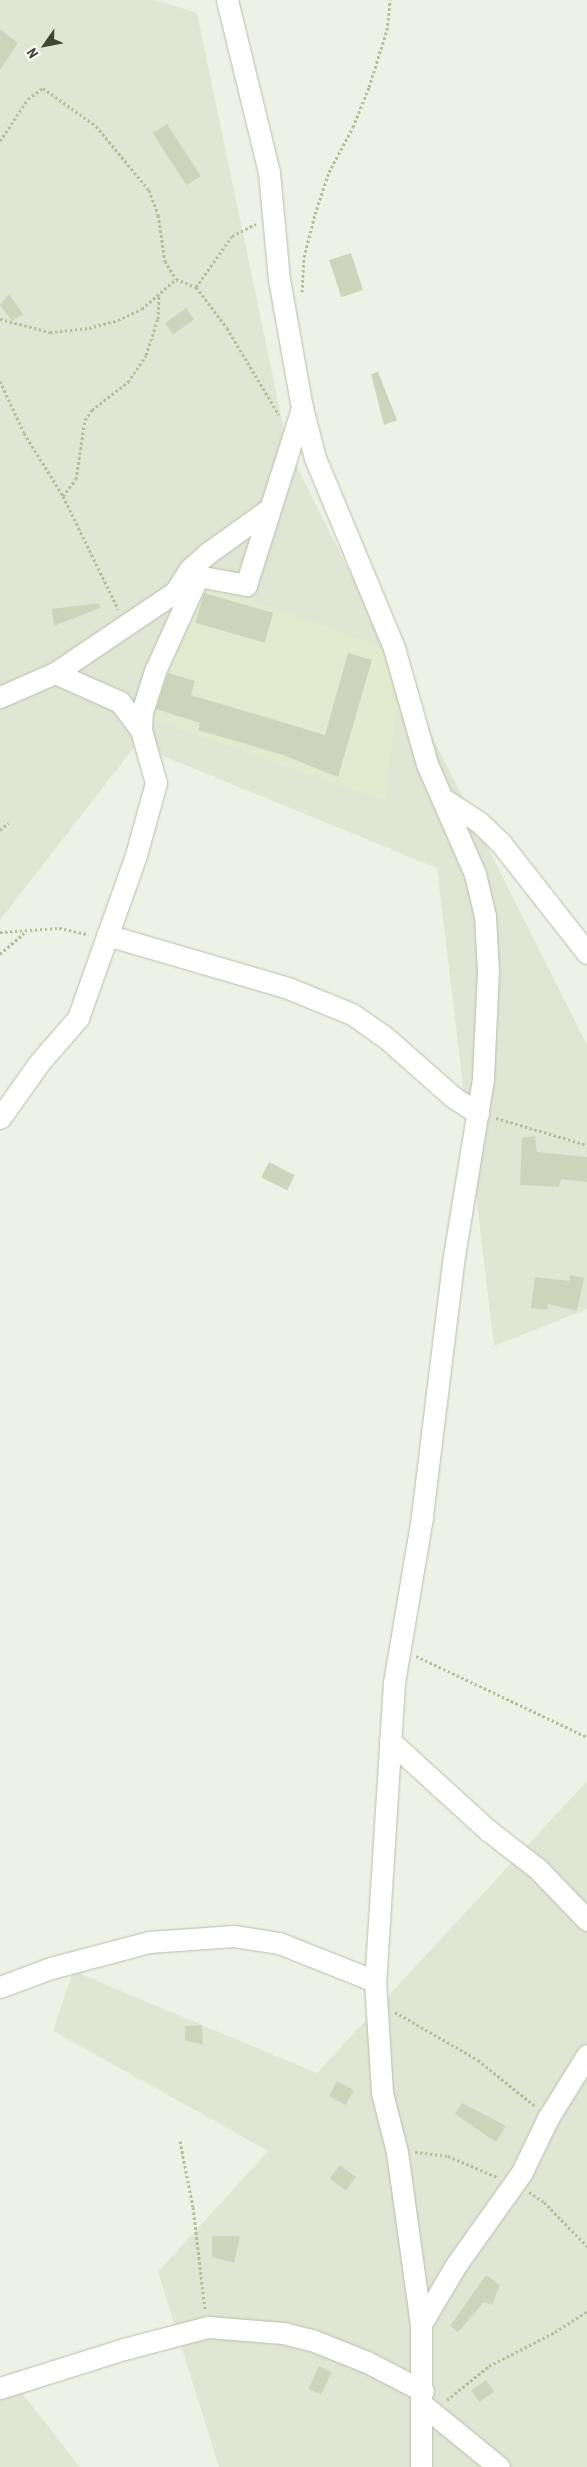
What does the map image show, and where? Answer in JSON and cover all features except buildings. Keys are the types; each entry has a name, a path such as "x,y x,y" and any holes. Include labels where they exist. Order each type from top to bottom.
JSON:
{"street":[{"path":"227,0 260,127 273,215 279,279 302,408 319,467 394,648 440,796 475,874 484,908 486,1036 478,1113 453,1263 422,1517 400,1648 390,1741 375,1991 382,2093 397,2152 421,2324 426,2403 421,2467"},
{"path":"0,1118 38,1063 78,1018 106,935 136,856 156,783 141,730 142,712 155,671 198,576 246,586 268,510 302,408"},
{"path":"0,697 55,673 126,623 175,592 190,569 208,552 268,510"},
{"path":"55,673 120,702 141,730"},
{"path":"440,796 478,822 500,842 587,953"},
{"path":"106,935 288,988 352,1014 384,1036 453,1097 478,1113"},
{"path":"390,1741 489,1831 538,1869 587,1920"},
{"path":"0,1986 51,1968 149,1942 234,1936 280,1943 375,1991"},
{"path":"421,2324 456,2266 514,2186 548,2118 587,2055"},
{"path":"0,2388 143,2343 208,2327 283,2333 312,2340 367,2362 426,2403 499,2467"}],"path":[{"path":"302,295 304,256 315,214 328,172 353,127 369,87 387,30 390,0"},
{"path":"0,141 28,99 43,88 86,117 111,141 149,190 158,215 165,261 176,279 196,287 248,358 292,437"},
{"path":"196,287 232,236 273,215"},
{"path":"0,319 34,330 70,331 118,320 142,309 176,279"},
{"path":"63,496 76,478 85,420 92,410 128,382 146,355 158,319 158,296"},
{"path":"0,381 24,433 63,496 126,623"},
{"path":"0,830 8,823"},
{"path":"0,932 24,933 59,928 106,935"},
{"path":"0,954 24,933"},
{"path":"478,1113 587,1145"},
{"path":"400,1648 587,1737"},
{"path":"375,1991 478,2060 548,2118"},
{"path":"180,2140 195,2222 198,2264 208,2327"},
{"path":"397,2152 448,2156 514,2186 544,2202 587,2246"},
{"path":"426,2403 454,2392 490,2366 555,2332 587,2311"}],"shaded area":[{"path":"0,0 156,0 197,13 288,449 587,1045 587,1309 494,1346 437,868 136,745 0,920"},
{"path":"198,581 407,656 400,677 385,800 148,719"},
{"path":"587,1781 587,2467 219,2467 158,2272 268,2151 53,2031 73,1971 317,2073"},
{"path":"19,2389 80,2467 0,2467 0,2391"}]}
